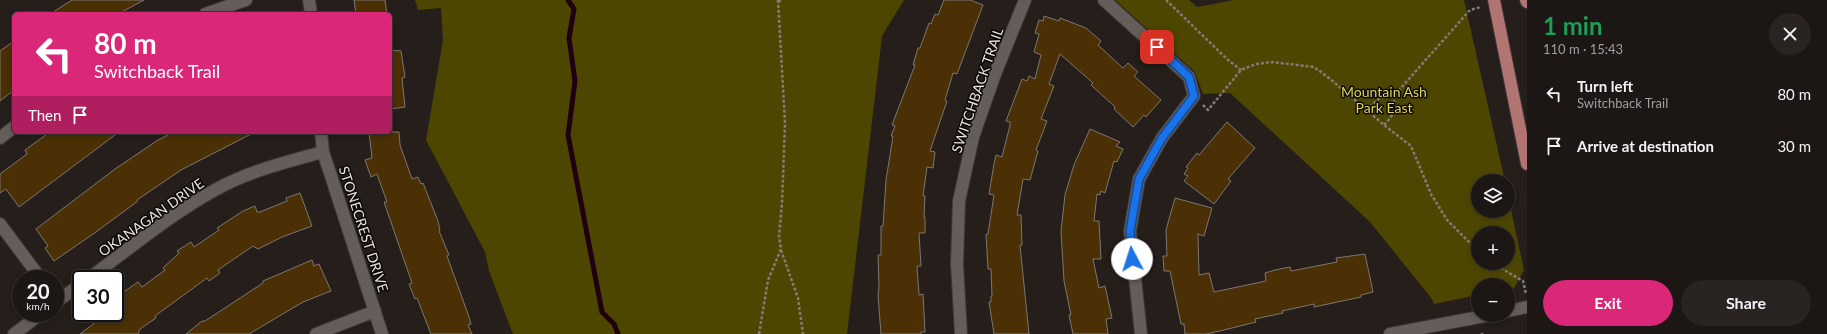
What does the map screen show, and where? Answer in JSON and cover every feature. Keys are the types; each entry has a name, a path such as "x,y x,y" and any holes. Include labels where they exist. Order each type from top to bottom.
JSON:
{"main road":[{"path":"1495,1 1527,164"}],"street":[{"path":"211,12 246,0"},
{"path":"309,0 311,12"},
{"name":"SWITCHBACK TRAIL","path":"961,334 957,264 959,201 973,137 995,74 1025,0"},
{"path":"1104,0 1189,77 1194,96 1162,138 1139,179 1130,231 1141,334"},
{"path":"0,138 12,129"},
{"name":"STONECREST DRIVE","path":"321,134 323,152 382,334"},
{"name":"OKANAGAN DRIVE","path":"100,270 196,201 216,190 262,169 323,152"},
{"path":"0,224 34,270"},
{"path":"1515,310 1527,307"},
{"path":"316,334 375,311"},
{"path":"1390,334 1471,319"},
{"path":"14,334 30,322"}],"path":[{"path":"782,0 778,1 785,123 780,236 781,249 798,298 803,334"},
{"path":"1166,0 1228,60 1241,70"},
{"path":"1366,110 1381,97 1393,97 1470,10 1495,1"},
{"path":"1194,96 1208,110 1241,70 1256,64 1272,62 1314,67 1411,146 1431,194 1447,220 1471,244"},
{"path":"1384,125 1393,112 1395,102 1393,97"},
{"path":"759,334 768,280 781,249"},
{"path":"1504,270 1523,281 1527,298"}],"green space":[{"path":"415,0 904,0 882,36 847,334 513,334 489,271 485,252 426,140 443,40 441,8 418,10"},
{"name":"Mountain Ash Park East","path":"1115,0 1189,0 1197,7 1234,0 1464,0 1503,174 1471,174 1471,218 1513,218 1514,226 1471,226 1471,270 1515,270 1515,228 1524,270 1515,286 1515,278 1471,278 1471,296 1434,304 1432,299 1370,222 1230,93 1203,94 1195,72"}],"building":[{"path":"72,0 144,0 122,12 53,12"},
{"path":"354,0 385,0 387,12 356,12"},
{"path":"944,0 970,0 983,5 957,74 953,73 945,100 947,101 930,151 935,152 933,168 927,167 923,196 925,196 925,233 919,233 921,266 917,266 919,295 923,294 925,332 921,332 921,334 881,334 878,295 878,255 881,255 881,226 883,226 886,180 893,136 891,136 895,126 892,125 915,65 913,65 918,48 920,48 929,23 931,24 935,14 938,15"},
{"path":"1044,16 1059,21 1060,18 1086,28 1101,41 1098,45 1123,68 1128,63 1138,72 1134,76 1161,100 1146,117 1144,115 1133,127 1114,109 1115,107 1091,85 1093,83 1060,54 1049,84 1054,86 1041,119 1047,121 1036,150 1038,151 1030,180 1023,179 1017,215 1021,215 1022,245 1020,245 1029,334 994,334 989,302 991,302 992,296 991,269 988,269 986,234 988,234 994,195 989,194 996,155 1002,157 1010,125 1010,122 1006,121 1022,79 1027,81 1029,76 1035,79 1041,55 1034,52 1039,34 1035,33 1039,20 1043,21"},
{"path":"12,42 12,92 0,101 0,51"},
{"path":"392,50 401,51 405,77 402,78 405,107 392,109"},
{"path":"1227,122 1255,148 1228,179 1231,181 1214,204 1184,181 1188,176 1184,174 1188,168 1186,167 1197,153 1199,155"},
{"path":"1090,129 1120,142 1116,146 1123,149 1117,162 1114,161 1105,193 1101,191 1100,195 1097,194 1094,221 1099,221 1101,259 1093,259 1099,288 1105,286 1112,318 1106,319 1108,334 1073,334 1069,315 1071,315 1064,281 1061,231 1065,195 1074,165"},
{"path":"392,132 399,132 400,145 412,179 418,177 421,184 423,183 438,221 439,231 449,255 447,256 468,314 471,324 468,325 472,334 431,334 417,298 415,299 409,284 412,283 384,202 387,202 377,174 371,177 365,160 372,158 369,134 392,134"},
{"path":"47,134 116,134 19,207 6,189 0,193 0,174 27,154 25,150"},
{"path":"170,134 251,134 181,170 137,200 138,201 96,232 54,261 45,248 48,246 36,229 115,169 158,140"},
{"path":"300,193 312,226 282,237 258,249 253,246 218,270 220,273 209,281 207,278 155,316 156,318 140,329 138,334 80,334 96,322 124,322 124,292 138,282 142,287 165,270 163,268 179,253 177,251 191,242 194,247 219,230 217,228 243,211 255,206 257,212 260,212 287,201 286,198"},
{"path":"1175,198 1212,208 1204,236 1198,234 1199,275 1209,273 1214,292 1266,281 1265,273 1275,270 1290,267 1291,271 1337,262 1336,258 1365,254 1373,292 1361,295 1361,297 1314,307 1314,304 1282,311 1283,313 1255,319 1256,322 1220,331 1206,334 1185,334 1184,324 1181,324 1170,271 1164,271 1163,256 1167,256 1166,230"},
{"path":"312,260 314,266 319,264 331,291 303,302 249,334 186,334 202,321 205,321 263,283 263,281"}],"waterway":[{"path":"568,0 574,9 569,38 575,81 568,135 602,312 614,324 618,334"}],"route":[{"path":"1132,259 1130,231 1139,179 1162,138 1194,96 1189,77 1157,47"}]}
